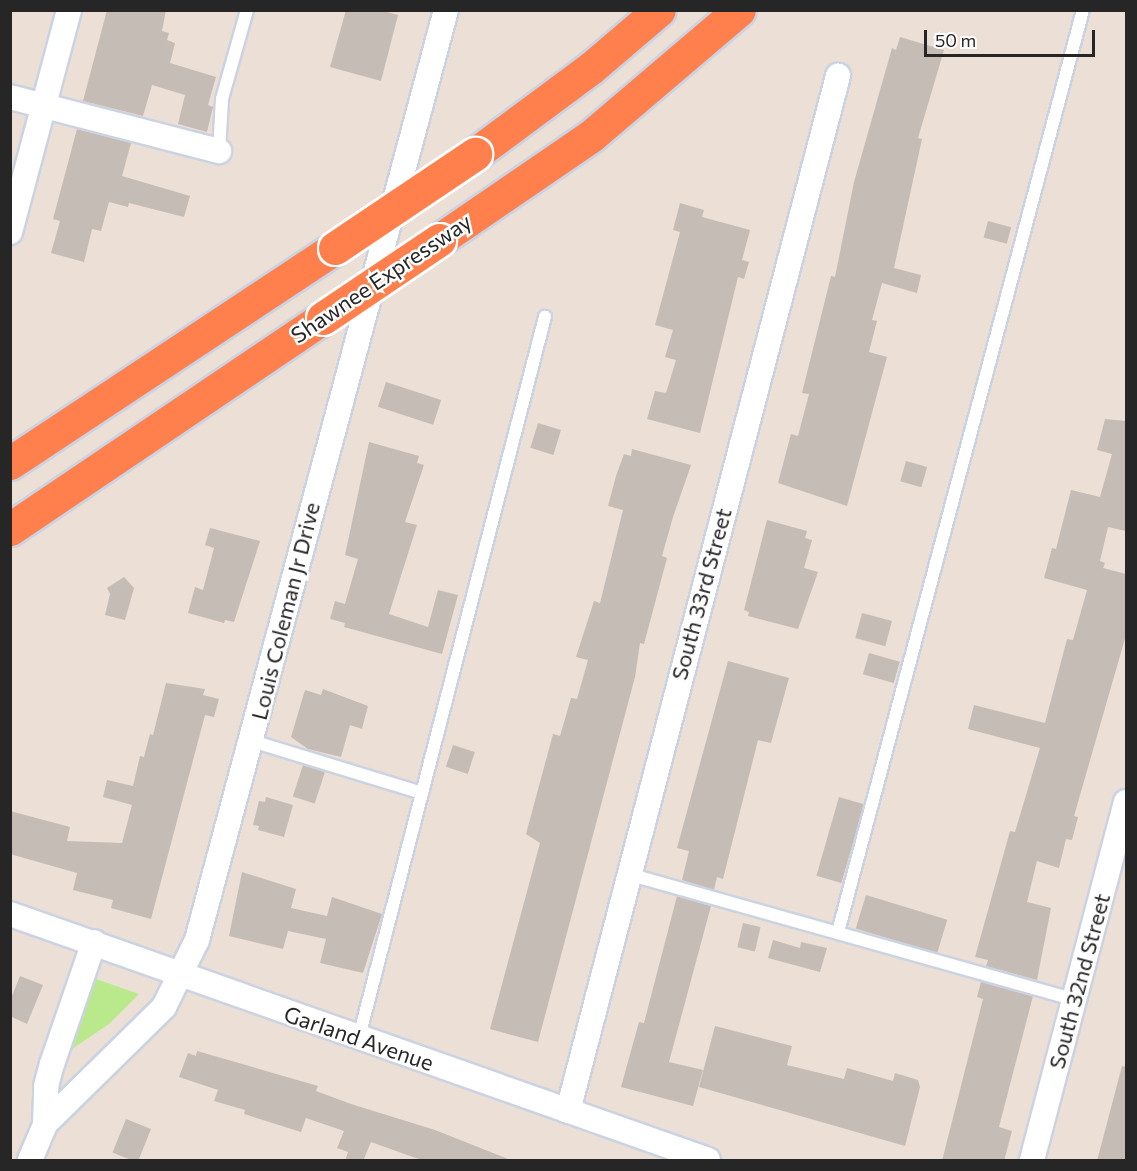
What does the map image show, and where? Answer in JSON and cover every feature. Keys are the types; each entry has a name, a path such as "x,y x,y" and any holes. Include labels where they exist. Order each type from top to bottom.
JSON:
{"highway":[{"path":"10,464 475,154 591,68 659,10"},
{"name":"Shawnee Expressway","path":"10,529 591,136 739,10"}],"street":[{"path":"10,232 69,10"},
{"name":"Louis Coleman Jr Drive","path":"30,1161 45,1124 164,1007 197,940 252,741 340,397 446,10"},
{"name":"South 33rd Street","path":"568,1111 838,76"},
{"path":"10,97 219,152"},
{"name":"South 32nd Street","path":"1032,1161 1126,802"},
{"name":"Garland Avenue","path":"10,914 182,972 708,1161"},
{"path":"45,1124 46,1086 94,942"}],"lane":[{"path":"219,152 222,99 247,10"},
{"path":"838,932 1083,10"},
{"path":"359,1037 545,317"},
{"path":"252,741 422,793"},
{"path":"628,874 1074,999"}],"green space":[{"path":"96,979 139,994 109,1024 72,1049 73,1035"}],"building":[{"path":"107,10 166,10 162,31 169,33 167,40 175,43 170,63 216,77 208,105 213,107 207,132 178,124 185,95 152,85 143,116 83,101"},
{"path":"346,10 380,10 398,15 381,81 330,67"},
{"path":"900,37 944,50 918,138 922,139 894,268 921,275 917,293 882,283 872,320 877,321 869,352 887,357 847,506 778,483 791,434 798,436 809,394 802,393 831,276 835,277 854,182 892,48 896,50"},
{"path":"77,129 131,143 122,176 190,196 184,217 129,203 128,207 109,202 101,231 92,229 84,262 51,253 60,221 53,219"},
{"path":"680,203 704,210 702,217 750,230 742,260 749,262 744,279 738,277 700,433 647,419 655,391 666,393 676,360 665,357 673,330 655,325 680,232 673,230"},
{"path":"988,221 1011,227 1007,244 984,237"},
{"path":"386,382 441,400 433,425 378,407"},
{"path":"1105,419 1126,421 1126,531 1108,527 1100,561 1105,563 1103,568 1126,574 1126,635 1074,816 1078,817 1072,840 1066,839 1059,868 1037,861 1027,902 1051,908 1037,980 986,966 988,960 975,957 1010,831 1015,832 1040,748 968,729 974,705 1045,723 1067,639 1073,640 1087,590 1044,578 1052,548 1056,549 1071,490 1100,497 1112,454 1097,450"},
{"path":"538,423 561,430 553,455 530,448"},
{"path":"369,442 419,456 417,463 424,465 405,522 417,525 389,614 428,627 438,590 458,595 442,654 344,627 345,623 330,619 335,601 345,604 358,559 345,555"},
{"path":"632,449 691,465 662,556 667,558 644,644 640,643 635,677 538,1042 490,1029 540,843 526,834 553,734 560,736 571,698 577,699 588,660 576,657 594,601 600,603 623,510 608,506 624,454 631,456"},
{"path":"906,461 927,467 921,487 900,481"},
{"path":"767,520 807,531 805,538 812,540 804,568 818,572 798,629 748,616 749,612 744,610"},
{"path":"210,528 260,541 234,622 225,620 224,623 188,613 195,587 203,590 214,548 205,545"},
{"path":"124,577 134,588 125,620 105,615 110,594 107,588"},
{"path":"862,613 892,621 885,646 855,638"},
{"path":"869,653 900,662 894,683 863,674"},
{"path":"728,661 789,678 771,743 758,740 723,879 717,877 714,890 682,880 689,851 677,848"},
{"path":"166,683 205,689 203,695 219,699 214,717 205,715 151,919 111,908 113,900 73,890 77,873 10,854 10,811 70,827 67,841 122,843 132,805 103,797 107,780 133,786 140,756 144,757 150,734 153,735"},
{"path":"323,689 368,706 362,729 350,725 341,757 308,749 291,737 305,690 321,695"},
{"path":"453,745 475,752 468,774 446,767"},
{"path":"303,765 325,772 315,803 293,796"},
{"path":"266,797 293,805 284,837 258,830 259,826 253,825 259,801 265,802"},
{"path":"839,797 864,804 841,883 816,876"},
{"path":"242,872 296,889 291,908 327,916 332,897 382,914 363,973 320,963 326,939 288,931 283,949 229,936"},
{"path":"866,895 947,920 937,953 856,928"},
{"path":"677,896 711,906 669,1062 703,1070 693,1106 621,1087 639,1022 644,1023"},
{"path":"743,923 761,927 755,951 737,947"},
{"path":"773,940 800,948 801,942 827,948 820,972 768,958"},
{"path":"20,976 43,985 27,1024 10,1016 10,1001"},
{"path":"981,982 1033,996 999,1127 1012,1131 1004,1161 942,1161 983,999 977,997"},
{"path":"715,1026 792,1046 787,1065 844,1079 847,1068 893,1081 895,1073 918,1080 920,1087 905,1146 699,1087"},
{"path":"197,1051 318,1086 316,1091 435,1130 513,1161 424,1161 371,1142 363,1161 345,1161 348,1152 337,1148 344,1131 306,1118 301,1132 244,1114 245,1110 214,1101 218,1090 179,1077 188,1053 196,1056"},
{"path":"1122,1066 1126,1067 1126,1161 1097,1161"},
{"path":"126,1119 151,1129 139,1160 131,1160 113,1152"}]}
